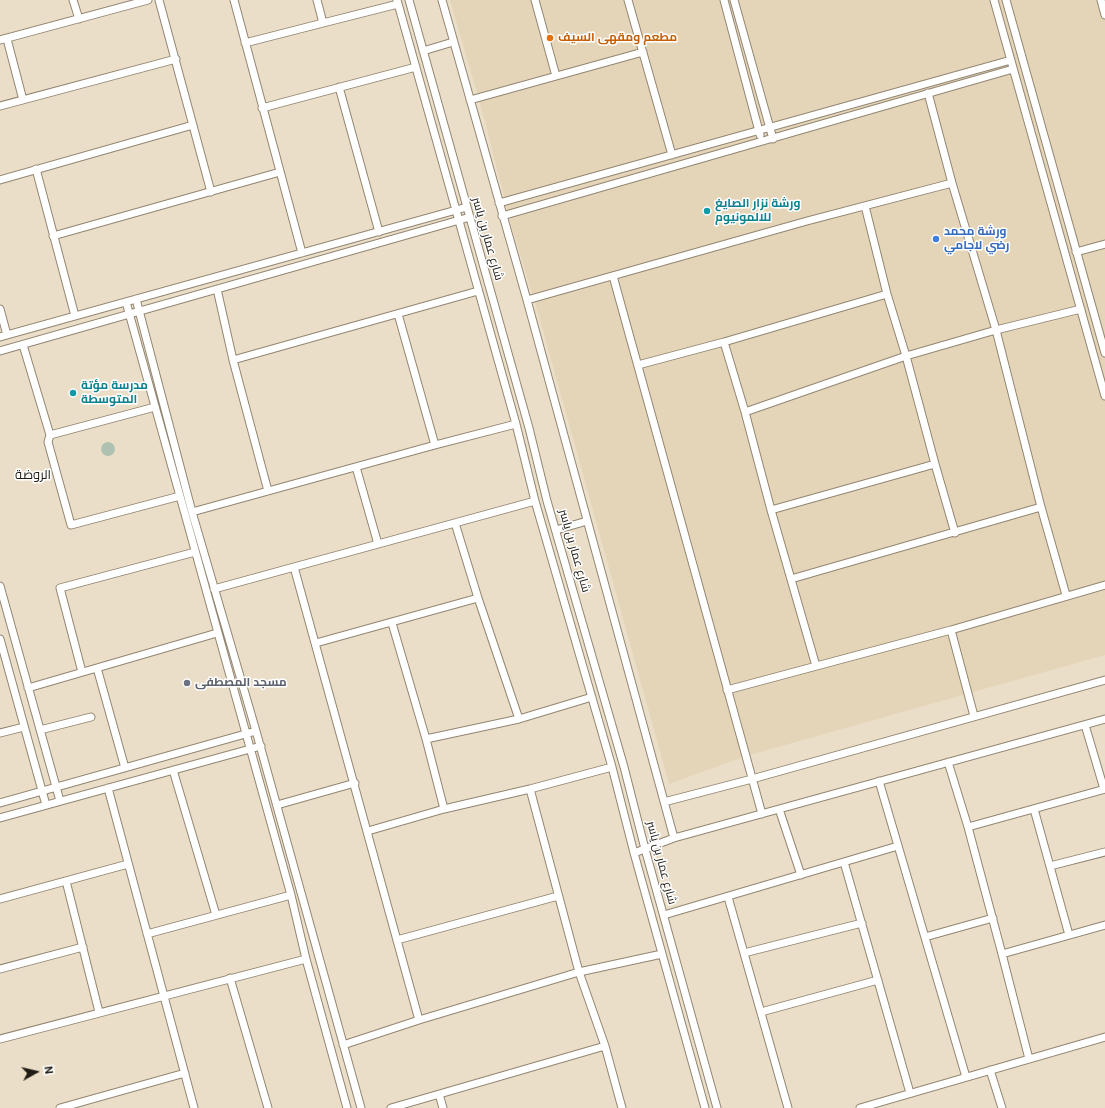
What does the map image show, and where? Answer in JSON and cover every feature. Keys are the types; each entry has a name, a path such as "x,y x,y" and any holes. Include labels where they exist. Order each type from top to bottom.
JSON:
{"street":[{"path":"73,0 79,19"},
{"path":"23,100 3,40 148,0"},
{"path":"158,0 176,59 211,192"},
{"path":"234,0 302,253"},
{"path":"317,0 323,23"},
{"name":"شارع عمار بن ياسر","path":"409,0 556,530 608,708 645,849 717,1108"},
{"path":"442,0 527,300 674,838"},
{"path":"535,0 556,76"},
{"path":"628,0 672,155"},
{"path":"724,0 762,142"},
{"path":"734,0 773,139"},
{"path":"994,0 1105,396"},
{"path":"1006,0 1105,353"},
{"path":"1101,0 1105,15"},
{"path":"245,43 398,2"},
{"name":"شارع عمار بن ياسر","path":"398,2 516,424 535,501 612,767 634,853 705,1108"},
{"path":"423,51 454,42"},
{"path":"470,100 643,52"},
{"path":"499,203 1011,60 1020,52"},
{"path":"0,106 176,59"},
{"path":"1011,60 1024,66"},
{"path":"262,108 416,67"},
{"path":"502,216 1013,69"},
{"path":"339,87 379,232"},
{"path":"928,94 952,183 996,330 1041,507 1066,595"},
{"path":"0,180 193,125"},
{"path":"36,169 75,316"},
{"path":"53,236 280,172"},
{"path":"527,300 952,183"},
{"path":"864,206 887,294 906,356 955,533"},
{"path":"0,309 4,336 467,207"},
{"path":"0,351 470,217"},
{"path":"1076,252 1105,244"},
{"path":"613,276 762,814"},
{"path":"217,289 233,360 268,491"},
{"path":"233,360 478,291"},
{"path":"638,365 724,342 887,294"},
{"path":"136,299 192,512 261,746 361,1108"},
{"path":"126,302 217,634 291,895 306,959 347,1108"},
{"path":"745,412 906,356 996,330 1081,309"},
{"path":"398,314 435,445"},
{"path":"724,342 816,666"},
{"path":"23,345 50,435 48,442 71,525 180,496"},
{"path":"50,435 155,407"},
{"path":"192,512 516,424"},
{"path":"771,510 935,464"},
{"path":"356,467 378,544"},
{"path":"214,589 535,501"},
{"path":"791,579 1041,507"},
{"path":"556,530 587,521"},
{"path":"455,523 478,598 519,719"},
{"path":"82,672 60,588 195,552"},
{"path":"294,566 355,783 396,940 419,1020"},
{"path":"727,690 951,630 1066,595 1105,585"},
{"path":"0,586 60,801"},
{"path":"316,643 478,598"},
{"path":"392,623 426,739 444,809"},
{"path":"951,630 974,716"},
{"path":"28,688 217,634"},
{"path":"0,639 46,805"},
{"path":"96,668 125,768"},
{"path":"664,802 752,779 1105,680"},
{"path":"426,739 519,719 592,697"},
{"path":"40,730 90,716"},
{"path":"634,853 674,838 1105,719"},
{"path":"968,827 1105,789 1085,725"},
{"path":"0,733 24,727"},
{"path":"0,803 256,731"},
{"path":"0,818 261,746"},
{"path":"948,762 968,827 993,918 1029,1059"},
{"path":"368,831 444,809 530,789 612,767"},
{"path":"173,770 216,914"},
{"path":"880,781 966,1077"},
{"path":"277,805 355,783"},
{"path":"108,788 194,1108"},
{"path":"530,789 579,972 605,1046 622,1108"},
{"path":"779,809 801,876"},
{"path":"1034,809 1070,935"},
{"path":"664,916 898,846"},
{"path":"1050,866 1105,852"},
{"path":"844,862 910,1093"},
{"path":"0,899 128,864"},
{"path":"66,881 99,1012"},
{"path":"147,934 216,914 291,895"},
{"path":"396,940 558,896"},
{"path":"728,897 788,1108"},
{"path":"925,937 993,918"},
{"path":"744,953 862,922"},
{"path":"1002,954 1105,925"},
{"path":"0,969 83,947"},
{"path":"343,1045 419,1020 579,972 662,954"},
{"path":"0,1038 306,959"},
{"path":"230,978 268,1108"},
{"path":"761,1012 878,980"},
{"path":"860,1108 1105,1037"},
{"path":"391,1108 605,1046"},
{"path":"990,1070 1002,1108"},
{"path":"60,1108 184,1072"},
{"path":"439,1094 443,1108"}],"shaded area":[{"path":"450,0 1105,0 1105,655 746,756 669,784 539,316 510,221 485,121"}],"green space":[{"path":"108,442 113,444 115,449 113,454 108,456 103,454 101,449 103,444"}],"place":[{"name":"مطعم ومقهى السيف","path":"550,38"},
{"name":"ورشة نزار الصايغ للالمونيوم","path":"707,211"},
{"name":"ورشة محمد رضي لاجامي","path":"936,239"},
{"name":"مدرسة مؤتة المتوسطة","path":"73,393"},
{"name":"مسجد المصطفى","path":"187,683"}],"district":[{"name":"الروضة","path":"33,476"}]}
